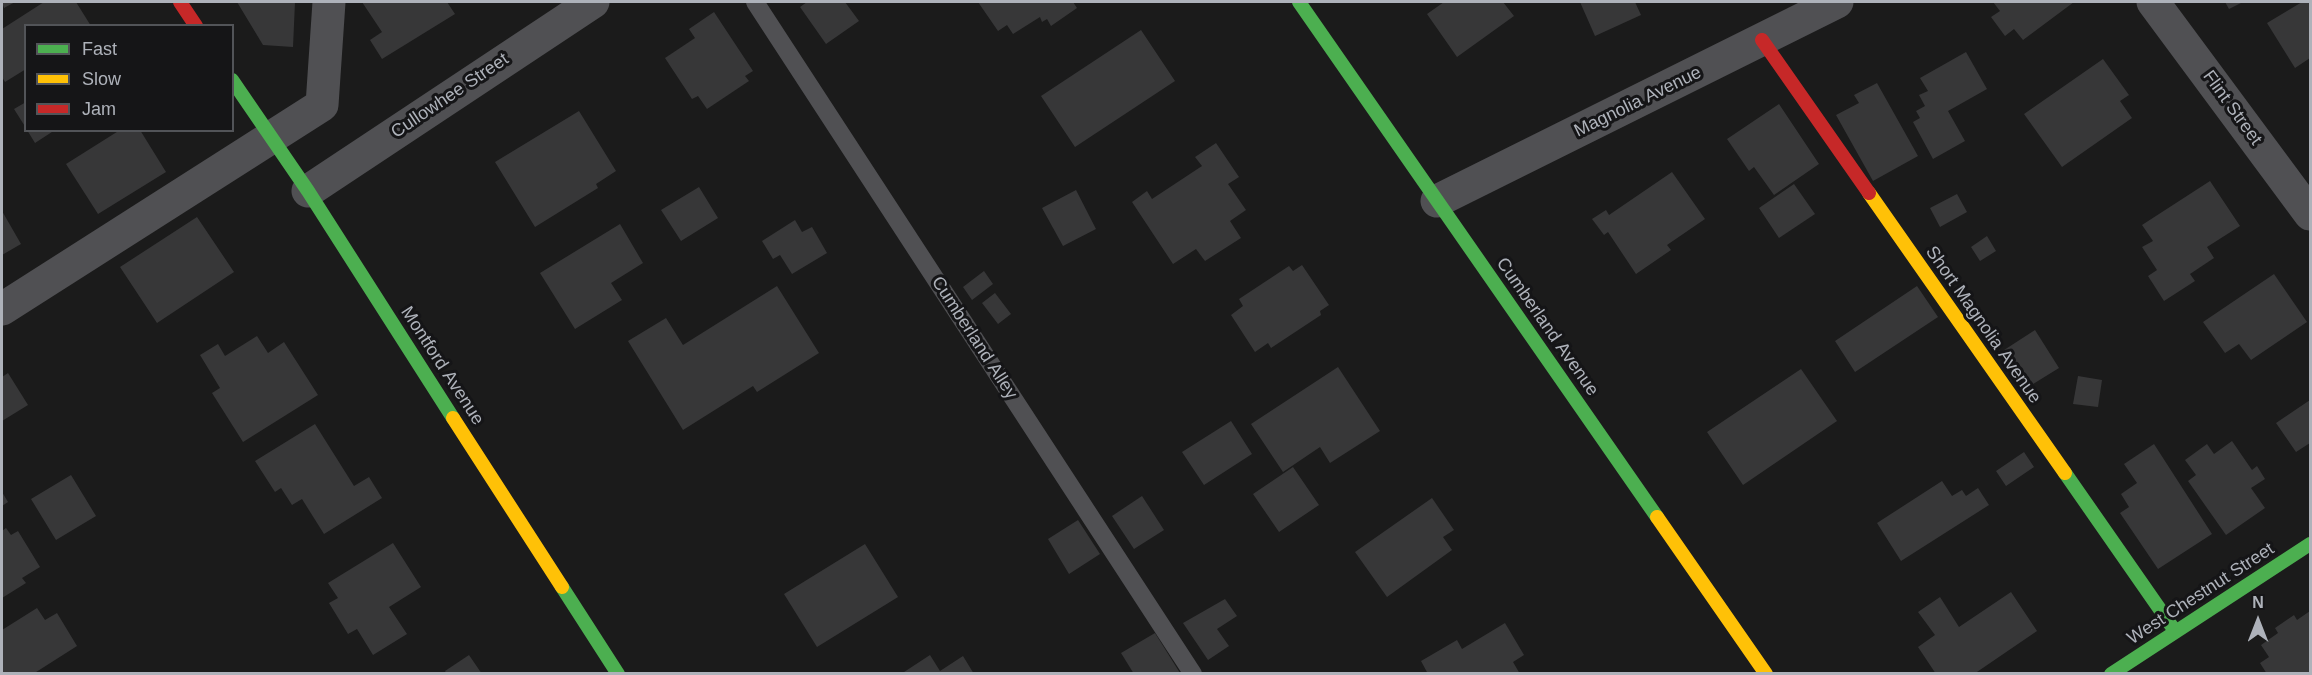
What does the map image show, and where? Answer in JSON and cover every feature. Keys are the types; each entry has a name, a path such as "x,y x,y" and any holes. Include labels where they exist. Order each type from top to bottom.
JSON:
{"street":[{"path":"180,2 195,24"},
{"path":"2,309 322,105 329,2"},
{"name":"Cullowhee Street","path":"308,191 593,2"},
{"name":"Cumberland Avenue","path":"1299,2 1766,674"},
{"name":"Magnolia Avenue","path":"1437,201 1837,2"},
{"name":"Flint Street","path":"2154,2 2310,214"},
{"name":"Short Magnolia Avenue","path":"1762,40 2175,632"},
{"name":"Montford Avenue","path":"234,83 308,191 618,674"},
{"name":"West Chestnut Street","path":"2111,674 2310,544"}],"lane":[{"name":"Cumberland Alley","path":"755,2 1193,674"}],"building":[{"path":"2,2 15,2 4,8"},
{"path":"44,2 76,2 90,24 24,24 24,70 5,82 2,77 2,29"},
{"path":"237,2 295,2 293,47 263,45"},
{"path":"362,2 447,2 455,14 382,59 370,40 382,32"},
{"path":"807,2 845,2 859,21 826,44 800,7"},
{"path":"978,2 1073,2 1077,8 1051,26 1047,19 1042,22 1040,17 1013,34 1007,25 998,31"},
{"path":"1444,2 1503,2 1514,16 1457,57 1427,14"},
{"path":"1580,2 1635,2 1641,15 1595,36"},
{"path":"1993,2 2074,2 2023,40 2014,29 2005,36 1991,17 2000,11"},
{"path":"2225,2 2243,2 2229,9"},
{"path":"2302,2 2310,2 2310,58 2295,68 2267,23"},
{"path":"714,12 753,71 745,76 749,81 707,109 698,96 692,99 665,58 695,38 689,29"},
{"path":"1141,30 1175,81 1075,147 1041,96"},
{"path":"1966,52 1987,89 1948,111 1965,141 1933,159 1913,122 1920,118 1916,111 1925,106 1919,95 1928,91 1920,78"},
{"path":"2103,59 2129,95 2120,101 2132,118 2062,167 2024,114"},
{"path":"1877,83 1918,156 1873,181 1836,115 1859,103 1854,95"},
{"path":"24,103 24,125 14,109"},
{"path":"1779,104 1819,164 1774,195 1754,167 1749,171 1727,139"},
{"path":"579,111 616,171 596,184 598,188 535,227 495,162"},
{"path":"28,132 52,132 35,143"},
{"path":"117,132 141,132 166,172 98,214 66,164"},
{"path":"1216,143 1239,177 1228,184 1246,210 1230,221 1241,238 1205,261 1196,249 1173,264 1132,202 1147,191 1152,199 1202,166 1195,157"},
{"path":"1672,172 1705,219 1667,245 1671,250 1636,274 1608,232 1604,235 1592,219 1606,210 1609,215"},
{"path":"2210,181 2240,226 2207,247 2214,258 2190,274 2195,281 2164,301 2148,276 2157,270 2142,247 2153,241 2142,225"},
{"path":"1794,184 1815,214 1779,238 1759,208"},
{"path":"699,187 718,218 681,241 661,210"},
{"path":"1076,190 1096,229 1063,246 1042,208"},
{"path":"1957,194 1967,212 1940,227 1930,208"},
{"path":"2,211 21,244 2,255"},
{"path":"197,217 234,272 157,323 120,267"},
{"path":"795,220 802,232 812,227 827,253 792,274 780,255 773,259 762,241"},
{"path":"620,224 643,263 611,283 622,300 575,329 540,273"},
{"path":"1987,236 1996,251 1980,261 1971,247"},
{"path":"1302,265 1329,305 1320,311 1321,315 1271,348 1268,343 1255,352 1231,315 1243,306 1239,299 1289,266 1293,271"},
{"path":"984,271 993,284 972,300 963,287"},
{"path":"2274,274 2307,322 2251,360 2239,344 2225,353 2203,322"},
{"path":"777,286 819,353 757,392 753,386 683,430 628,341 666,318 683,345"},
{"path":"1917,286 1938,317 1855,372 1835,341"},
{"path":"995,293 1011,314 998,324 982,303"},
{"path":"2035,330 2059,368 2025,389 2001,352"},
{"path":"257,336 268,353 284,342 318,395 243,442 212,393 220,388 200,355 218,344 225,356"},
{"path":"1338,367 1380,431 1330,463 1320,447 1283,472 1251,424"},
{"path":"1801,369 1837,421 1743,485 1707,432"},
{"path":"8,373 28,405 2,421 2,377"},
{"path":"2078,376 2102,380 2098,407 2073,404"},
{"path":"2310,400 2310,443 2296,452 2276,423"},
{"path":"1231,421 1252,454 1204,485 1182,452"},
{"path":"315,424 354,486 369,477 382,498 324,534 302,499 292,505 281,488 275,492 255,461"},
{"path":"2232,441 2252,470 2257,466 2265,479 2251,488 2265,508 2226,535 2188,481 2196,475 2185,460 2207,444 2214,454"},
{"path":"2154,444 2212,534 2158,569 2120,513 2129,507 2121,494 2137,483 2124,464"},
{"path":"2024,452 2034,467 2006,486 1996,471"},
{"path":"1293,467 1319,505 1279,532 1253,494"},
{"path":"71,475 96,516 56,540 31,499"},
{"path":"1942,481 1952,496 1962,490 1966,496 1978,488 1989,505 1901,561 1877,523"},
{"path":"2,492 8,502 2,506"},
{"path":"1142,496 1164,530 1134,549 1112,516"},
{"path":"1432,498 1454,530 1443,537 1452,550 1387,597 1355,552"},
{"path":"1078,520 1100,554 1069,574 1048,539"},
{"path":"6,528 11,535 18,531 40,567 22,578 26,583 2,598 2,531"},
{"path":"393,543 421,587 389,607 407,634 373,655 357,629 348,634 329,603 338,598 328,583"},
{"path":"865,544 898,597 817,647 784,594"},
{"path":"2011,592 2037,631 1974,674 1936,674 1918,647 1935,635 1918,612 1940,597 1959,627"},
{"path":"1225,599 1237,616 1217,629 1229,646 1208,660 1183,623"},
{"path":"37,608 45,620 57,613 77,646 33,674 2,674 2,630"},
{"path":"2310,611 2310,674 2267,674 2260,663 2269,657 2261,645 2278,633 2275,628 2294,615 2297,620"},
{"path":"1505,623 1524,655 1513,662 1520,674 1428,674 1421,661 1457,640 1462,649"},
{"path":"1155,633 1180,673 1134,674 1121,653"},
{"path":"469,655 482,674 447,674 445,671"},
{"path":"930,655 940,671 963,656 974,674 901,674"}],"traffic: fast":[{"path":"1299,2 1657,517"},
{"path":"234,83 308,191 453,418"},
{"path":"2065,473 2175,631"},
{"path":"2111,674 2310,544"},
{"path":"562,587 618,674"}],"traffic: slow":[{"path":"1869,193 2065,473"},
{"path":"453,418 562,587"},
{"path":"1657,517 1766,674"}],"traffic: jam":[{"path":"180,2 195,24"},
{"path":"1762,40 1869,193"}]}
